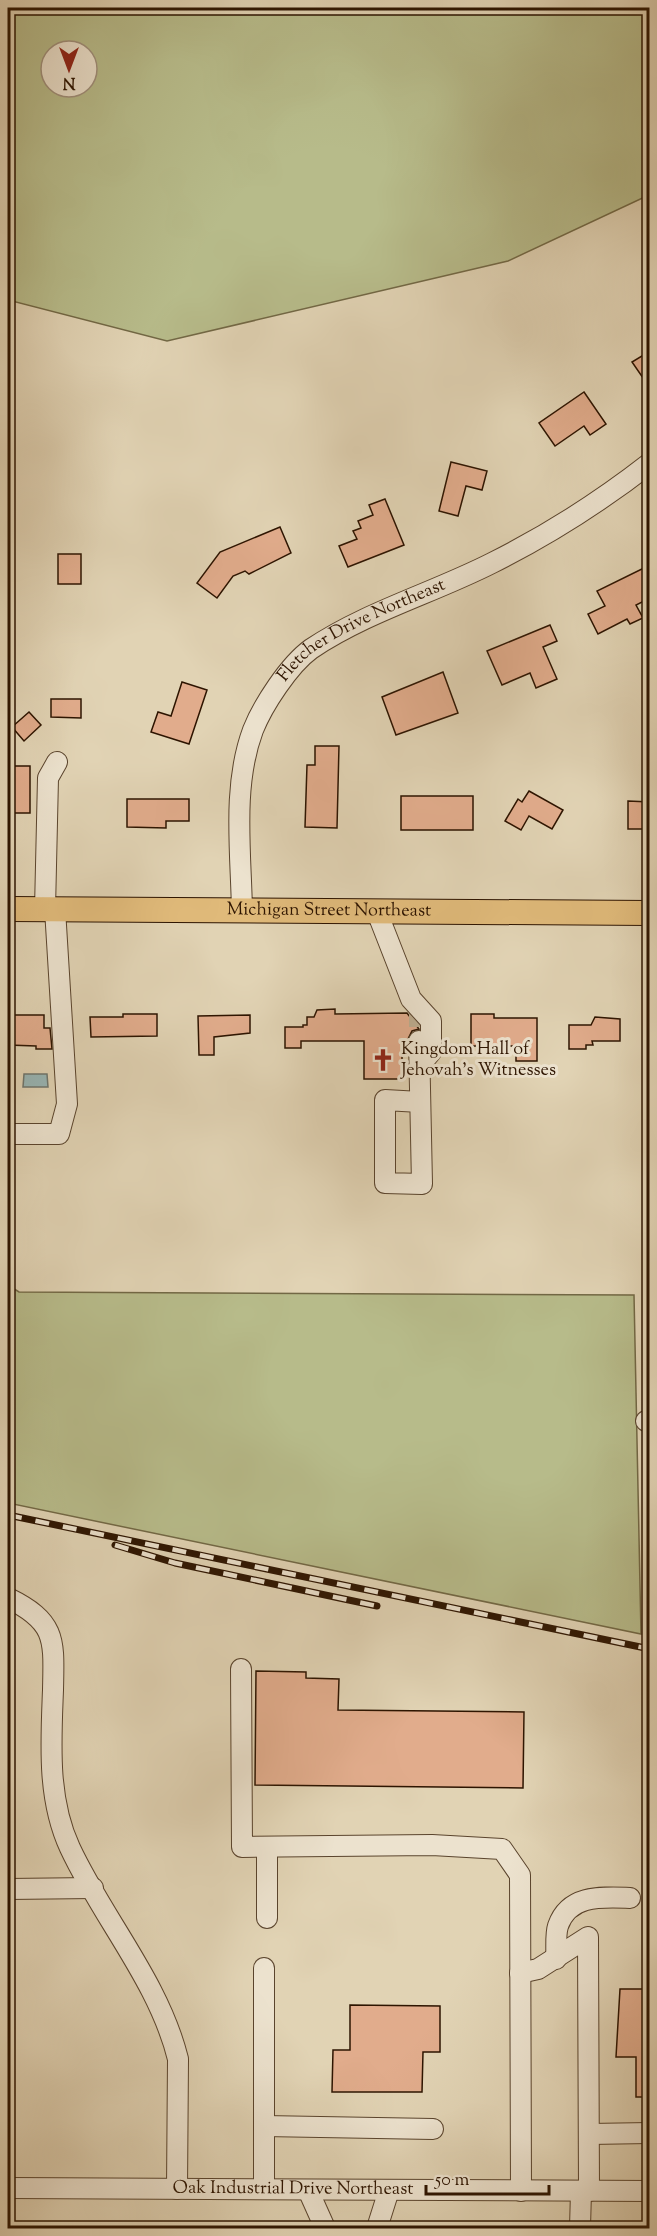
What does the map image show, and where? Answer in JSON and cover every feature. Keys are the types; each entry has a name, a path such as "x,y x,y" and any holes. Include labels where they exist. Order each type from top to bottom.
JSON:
{"main road":[{"name":"Michigan Street Northeast","path":"8,909 650,913"}],"street":[{"name":"Fletcher Drive Northeast","path":"242,911 241,796 247,752 254,729 268,700 293,668 309,651 344,630 458,580 578,516 650,464"},
{"path":"8,1134 59,1134 67,1104 50,909 48,778 57,762"},
{"path":"377,912 411,999 431,1021 431,1052 420,1066"},
{"path":"419,1041 420,1102"},
{"path":"8,1598 35,1612 45,1624 51,1637 53,1662 50,1769 69,1848 148,1986 173,2040 178,2059 177,2189"},
{"path":"241,1669 242,1847 432,1845 502,1849 520,1875 521,2191"},
{"path":"267,1847 267,1918"},
{"path":"8,1889 93,1888"},
{"path":"556,1959 558,1926 575,1903 596,1897 630,1898"},
{"path":"520,1973 538,1969 588,1937 589,2134 580,2229"},
{"path":"264,1968 264,2189"},
{"path":"264,2126 434,2129"},
{"path":"589,2134 650,2133"},
{"name":"Oak Industrial Drive Northeast","path":"8,2188 650,2191"},
{"path":"308,2190 325,2229"},
{"path":"377,2229 389,2190"}],"green space":[{"path":"8,8 649,8 649,195 508,261 167,341 8,300"},
{"path":"8,1285 19,1292 634,1295 641,1634 8,1503"}],"water":[{"path":"24,1074 47,1074 48,1087 23,1087"}],"building":[{"path":"650,351 650,388 632,362"},
{"path":"584,392 606,424 590,435 584,426 555,446 539,423"},
{"path":"451,462 487,471 482,490 466,486 458,516 439,511"},
{"path":"385,499 404,545 348,567 339,546 357,539 353,531 361,528 358,521 373,515 369,505"},
{"path":"280,527 291,553 249,574 245,571 233,576 217,598 197,583 220,552"},
{"path":"58,554 81,554 81,584 58,584"},
{"path":"650,565 650,598 636,605 643,618 630,624 627,619 598,634 588,614 605,606 597,591"},
{"path":"550,625 557,641 543,647 557,679 536,688 530,673 502,685 487,651"},
{"path":"443,672 458,713 396,735 382,697"},
{"path":"182,682 207,690 189,744 151,732 158,712 171,716"},
{"path":"51,699 81,699 81,718 51,717"},
{"path":"29,712 41,725 24,741 12,727"},
{"path":"315,746 339,746 337,828 305,827 307,765 315,765"},
{"path":"8,766 30,766 30,813 8,813"},
{"path":"529,791 563,810 552,829 529,816 521,830 505,821 518,799 522,802"},
{"path":"401,796 473,796 473,830 401,830"},
{"path":"127,799 189,799 189,821 166,821 166,828 127,827"},
{"path":"628,801 650,802 650,829 628,829"},
{"path":"335,1009 335,1014 407,1013 419,1029 412,1031 407,1041 402,1041 402,1079 364,1079 364,1041 301,1041 301,1048 285,1048 285,1027 303,1027 307,1025 307,1017 314,1017 317,1010"},
{"path":"123,1014 157,1014 157,1036 91,1037 90,1017 123,1017"},
{"path":"471,1014 494,1014 494,1018 537,1018 537,1061 516,1061 516,1046 471,1046"},
{"path":"8,1015 44,1015 44,1028 50,1028 52,1049 8,1045"},
{"path":"250,1015 250,1033 214,1037 214,1055 199,1055 198,1016"},
{"path":"595,1017 620,1019 620,1041 592,1041 593,1045 586,1045 586,1049 569,1049 569,1025 591,1025"},
{"path":"256,1671 306,1672 306,1678 339,1679 338,1710 524,1712 523,1788 255,1785"},
{"path":"620,1989 650,1989 650,2097 636,2097 636,2057 616,2057"},
{"path":"350,2005 440,2006 440,2052 423,2052 422,2092 332,2092 333,2050 350,2050"}],"tunnel":[{"path":"419,1007 419,1041"}],"railway":[{"path":"8,1515 650,1649"},
{"path":"115,1545 175,1563 377,1606"}],"place":[{"name":"Kingdom Hall of Jehovah’s Witnesses","path":"383,1060"}]}
